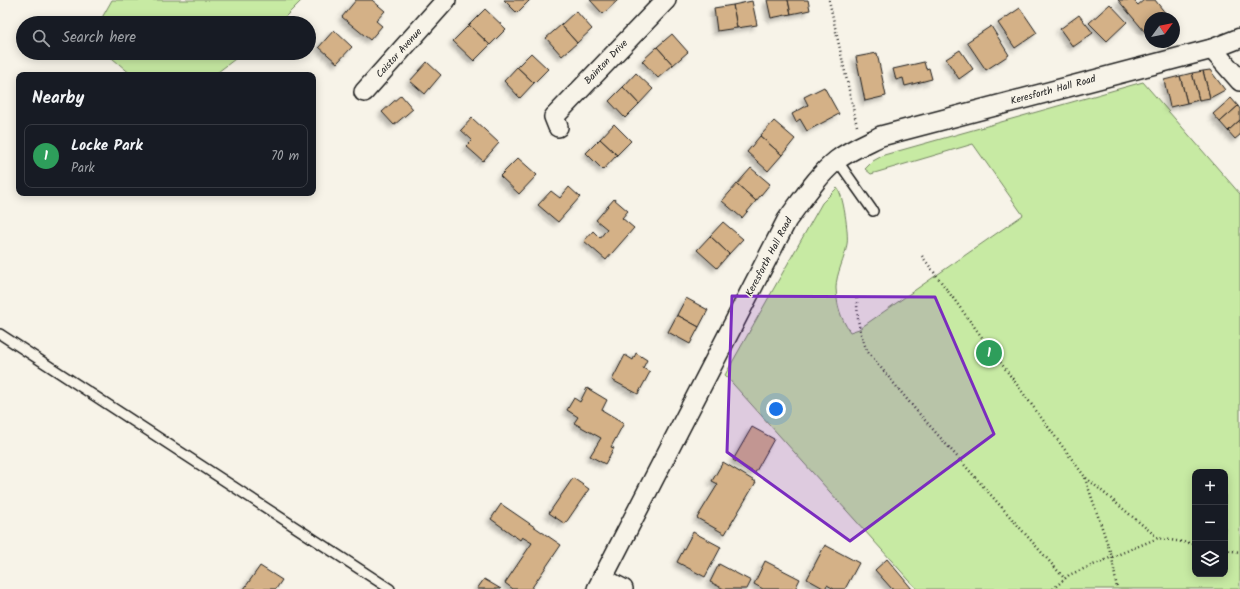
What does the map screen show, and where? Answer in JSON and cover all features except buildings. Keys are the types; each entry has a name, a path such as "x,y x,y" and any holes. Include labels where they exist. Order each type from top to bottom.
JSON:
{"street":[{"name":"Caistor Avenue","path":"364,92 429,9 446,0"},
{"name":"Bainton Drive","path":"558,127 554,117 666,0"},
{"name":"Keresforth Hall Road","path":"600,583 787,220 814,184 837,160 881,136 1212,48 1240,38"},
{"path":"1212,48 1240,81"},
{"path":"600,583 623,589"}],"lane":[{"path":"837,160 873,211"},
{"path":"0,334 390,589"}],"path":[{"path":"829,0 862,145"},
{"path":"922,256 1085,477 1158,538"},
{"path":"857,298 859,329 868,352 915,410 1066,579"},
{"path":"1085,477 1112,556 1117,589"},
{"path":"1053,589 1069,576 1112,556 1158,538 1192,544"},
{"path":"1228,550 1240,552"}],"highlighted area":[{"path":"732,296 935,297 994,434 850,541 727,452"}],"green space":[{"path":"112,0 302,0 286,16 103,16"},
{"path":"114,60 234,60 218,72 128,72"},
{"path":"1143,82 1240,194 1240,589 917,589 725,375 822,203 837,188 843,205 847,239 846,250 836,282 836,294 841,316 850,332 859,329 1023,215 973,144 871,174 865,169 873,161 884,155"}],"place":[{"name":"Locke Park","path":"989,353"}]}
